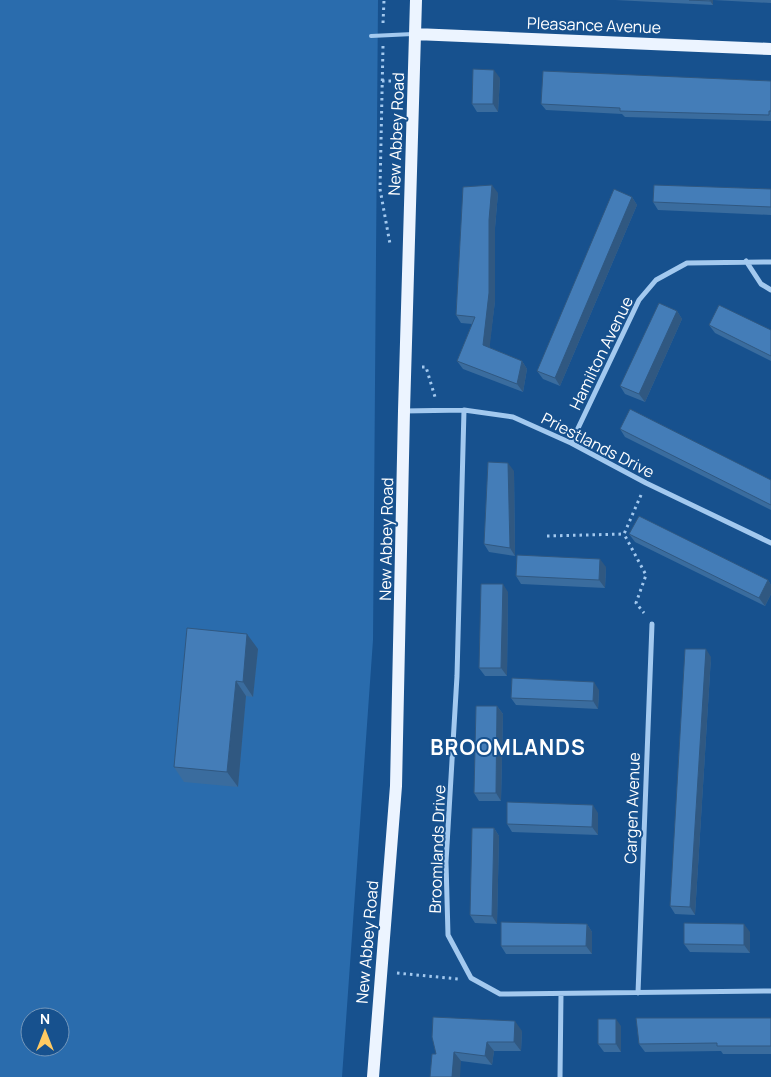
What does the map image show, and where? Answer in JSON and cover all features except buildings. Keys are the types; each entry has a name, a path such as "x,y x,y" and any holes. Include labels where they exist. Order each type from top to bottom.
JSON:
{"main road":[{"name":"New Abbey Road","path":"373,1077 396,786 404,411 416,0"},
{"name":"Pleasance Avenue","path":"415,34 771,49"}],"street":[{"path":"746,261 761,284 771,290"},
{"name":"Hamilton Avenue","path":"571,443 639,300 656,280 687,262 771,262"},
{"name":"Priestlands Drive","path":"404,411 464,410 513,417 571,443 646,483 771,543"},
{"name":"Broomlands Drive","path":"464,410 457,676 446,862 448,935 471,978 500,994 771,991"},
{"name":"Cargen Avenue","path":"638,993 652,624"},
{"path":"560,1077 561,994"}],"lane":[{"path":"371,36 415,34"}],"path":[{"path":"624,534 646,483"},
{"path":"547,536 624,534"},
{"path":"624,534 646,576 636,603 652,624"},
{"path":"381,971 478,982"}],"shaded area":[{"path":"0,0 378,0 373,640 342,1077 0,1077"}],"district":[{"name":"BROOMLANDS","path":"508,747"}]}
